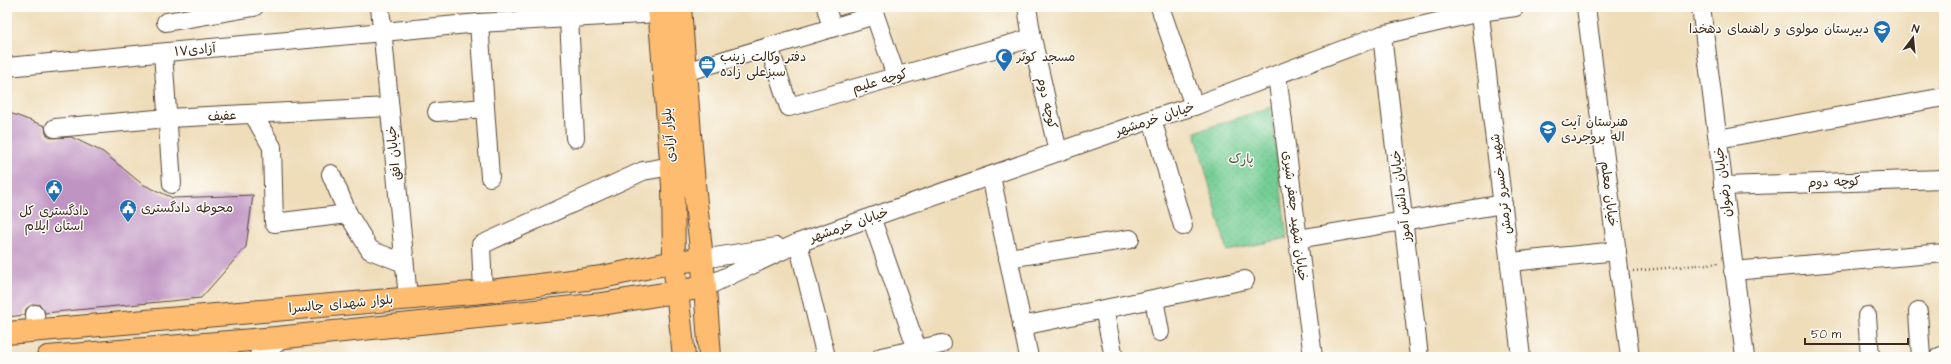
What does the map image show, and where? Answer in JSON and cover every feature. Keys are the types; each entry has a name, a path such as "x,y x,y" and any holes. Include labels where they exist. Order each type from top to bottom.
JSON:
{"main road":[{"name":"بلوار آزادی","path":"666,9 685,72 674,262 676,292"},
{"name":"بلوار آزادی","path":"666,9 680,179 702,259 705,288"},
{"name":"بلوار شهدای چالسرا","path":"7,333 35,322 483,292 602,277 674,262 702,259"},
{"path":"602,277 609,284 611,290 609,297 602,304"},
{"name":"بلوار شهدای چالسرا","path":"48,357 163,352 286,336 602,304 705,288"},
{"path":"705,288 710,357"},
{"path":"676,292 684,357"}],"street":[{"path":"166,22 254,7"},
{"name":"خیابان افق","path":"380,7 408,298"},
{"path":"826,7 832,28"},
{"name":"کوچه دوم","path":"1027,7 1032,38 1058,152"},
{"path":"1160,7 1194,106"},
{"name":"خیابان خرمشهر","path":"705,288 798,243 1152,119 1194,106 1382,35 1480,9 1515,7"},
{"name":"خیابان معلم","path":"1586,7 1630,357"},
{"name":"خیابان رضوان","path":"1701,7 1745,357"},
{"name":"آزادی۱۷","path":"7,67 479,23 569,18 666,9"},
{"name":"شهید خسرو ترمش","path":"1480,9 1522,357"},
{"path":"685,72 832,28 874,11 896,76"},
{"path":"569,18 575,138"},
{"path":"479,23 490,177"},
{"name":"خیابان دانش آموز","path":"1382,35 1419,357"},
{"name":"کوچه علیم","path":"769,47 789,107 1032,38"},
{"path":"163,53 172,184"},
{"name":"خیابان شهید جعفر شیری","path":"1278,75 1313,357"},
{"path":"1718,139 1944,98"},
{"name":"عفیف","path":"55,128 168,118 389,107"},
{"path":"437,112 485,108"},
{"path":"253,114 272,147 274,223 348,214"},
{"path":"1152,119 1184,226"},
{"path":"483,292 481,245 643,171 680,179"},
{"path":"331,174 348,214 370,250 404,263"},
{"path":"991,176 1029,357"},
{"name":"کوچه دوم","path":"1723,186 1944,179"},
{"path":"1298,239 1503,204"},
{"path":"871,217 917,349"},
{"path":"1008,258 1130,239"},
{"path":"798,243 826,357"},
{"name":"خیابان خرمشهر","path":"702,259 798,243"},
{"path":"1511,262 1617,251"},
{"path":"1733,266 1944,253"},
{"path":"1022,326 1244,280"},
{"path":"1154,299 1160,332"},
{"path":"1104,309 1114,357"},
{"path":"1918,312 1921,357"},
{"path":"1867,316 1870,357"},
{"path":"258,357 286,336"},
{"path":"881,357 942,344"},
{"path":"1939,357 1944,355"}],"path":[{"path":"1619,273 1733,266"}],"green space":[{"name":"پارک","path":"1271,107 1287,238 1227,251 1195,132"}],"building":[{"name":"محوطه دادگستری","path":"7,112 45,126 46,134 51,138 71,137 103,152 142,184 173,198 253,195 246,247 201,298 45,313 40,305 34,304 26,309 25,315 7,317"}],"place":[{"name":"دبیرستان مولوی و راهنمای دهخدا","path":"1882,44"},
{"name":"مسجد کوثر","path":"1004,72"},
{"name":"دفتر وکالت زینب سبزعلی زاده","path":"707,79"},
{"name":"هنرستان آیت اله بروجردی","path":"1548,144"},
{"name":"دادگستری کل استان ایلام","path":"54,203"},
{"name":"محوطه دادگستری","path":"128,223"}]}
